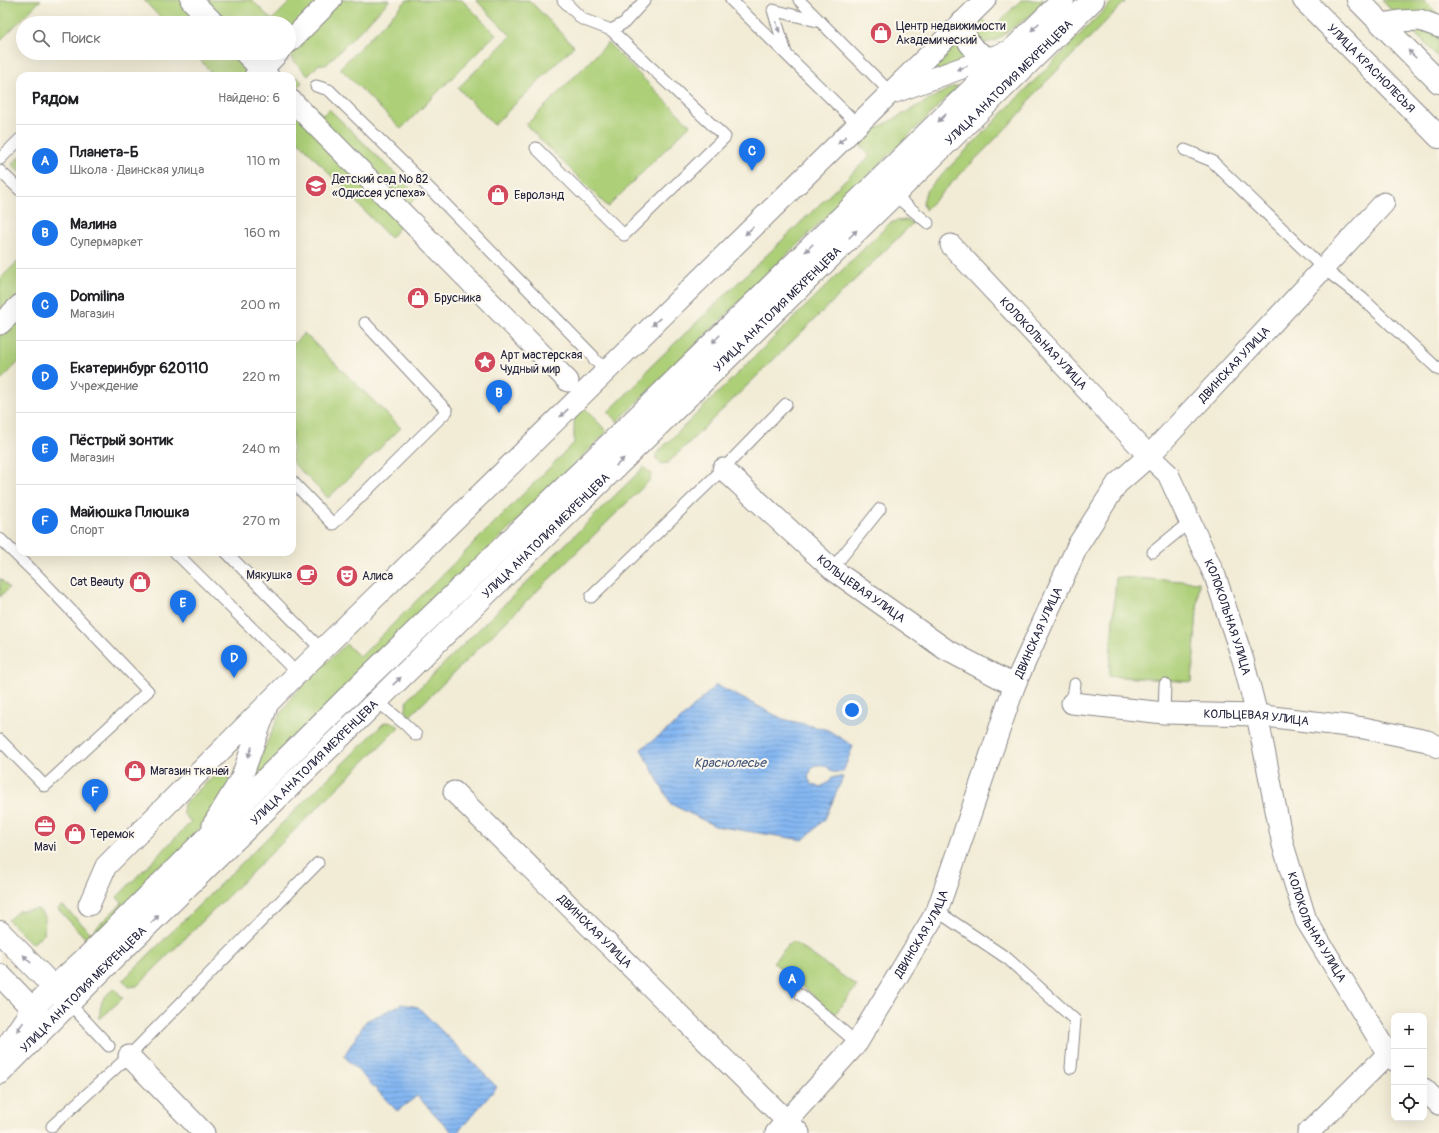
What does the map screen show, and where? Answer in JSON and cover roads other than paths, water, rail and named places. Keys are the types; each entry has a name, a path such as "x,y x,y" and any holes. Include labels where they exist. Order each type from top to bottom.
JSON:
{"street":[{"path":"190,0 207,16"},
{"path":"296,35 331,0"},
{"name":"УЛИЦА АНАТОЛИЯ МЕХРЕНЦЕВА","path":"89,905 106,866 296,674 891,94 985,0"},
{"name":"УЛИЦА АНАТОЛИЯ МЕХРЕНЦЕВА","path":"0,1057 33,1008 54,987 90,954 356,688 619,435 1063,0"},
{"name":"УЛИЦА АНАТОЛИЯ МЕХРЕНЦЕВА","path":"0,1073 69,1003 893,194 1093,0"},
{"name":"УЛИЦА КРАСНОЛЕСЬЯ","path":"1304,0 1439,137"},
{"path":"1358,0 1439,82"},
{"path":"1382,24 1399,21 1420,20 1439,27"},
{"path":"962,22 966,40 978,53 990,58"},
{"name":"УЛИЦА АНАТОЛИЯ МЕХРЕНЦЕВА","path":"891,94 1012,50"},
{"path":"251,60 260,72"},
{"path":"264,72 273,60"},
{"path":"296,105 568,381"},
{"name":"ДВИНСКАЯ УЛИЦА","path":"454,792 787,1129 857,1043 937,911 1015,684 1078,545 1117,484 1149,456 1384,203"},
{"name":"КОЛОКОЛЬНАЯ УЛИЦА","path":"951,245 1149,456 1168,474 1215,576 1243,660 1257,714 1283,845 1306,920 1391,1057 1308,1133"},
{"path":"0,324 16,309"},
{"name":"КОЛЬЦЕВАЯ УЛИЦА","path":"723,469 832,569 945,649 1004,680 1015,684"},
{"name":"КОЛЬЦЕВАЯ УЛИЦА","path":"1073,693 1164,713 1257,714 1364,728 1427,741 1439,747"},
{"name":"УЛИЦА АНАТОЛИЯ МЕХРЕНЦЕВА","path":"205,838 241,780 268,703"},
{"path":"212,759 230,764 241,780"},
{"path":"0,932 69,1003"},
{"path":"0,975 33,1008 47,1025"},
{"path":"129,1056 204,1133"},
{"path":"1427,1092 1439,1104"}],"lane":[{"path":"536,148 624,235 725,137 611,30 582,19 563,0"},
{"path":"611,30 624,23 645,0"},
{"path":"731,0 858,125"},
{"path":"799,0 891,94"},
{"path":"786,54 773,10 821,22"},
{"path":"316,86 329,90 440,199 594,360 608,370"},
{"path":"0,159 16,143"},
{"path":"1185,150 1212,161 1324,269 1362,298 1439,370"},
{"path":"0,171 16,186"},
{"path":"893,194 928,223"},
{"path":"296,485 333,524 447,411 365,323"},
{"path":"591,597 723,469 786,404"},
{"path":"832,569 880,509"},
{"path":"1154,552 1181,529 1191,525"},
{"path":"0,539 16,555"},
{"path":"0,740 45,786 148,691 17,556"},
{"path":"179,556 288,664 296,674"},
{"path":"230,556 322,650"},
{"path":"1164,713 1165,684"},
{"path":"377,701 416,735"},
{"path":"52,1126 129,1056 318,863"},
{"path":"937,911 1008,959 1075,1020 1071,1068"},
{"path":"801,995 857,1043"},
{"path":"69,1003 109,1046"}],"water":[{"name":"Краснолесье","path":"716,685 783,719 828,730 853,746 843,772 832,772 824,765 813,766 808,777 811,784 820,787 828,783 832,777 843,777 825,819 803,840 715,826 671,804 641,749 678,722"},
{"path":"402,1004 418,1007 497,1087 457,1133 453,1133 417,1096 397,1111 344,1056 366,1021"}],"place":[{"name":"Центр недвижимости Академический","path":"881,33"},
{"name":"Domilina","path":"752,171"},
{"name":"Детский сад № 82 «Одиссея успеха»","path":"316,186"},
{"name":"Евролэнд","path":"498,195"},
{"name":"Брусника","path":"418,298"},
{"name":"Арт мастерская Чудный мир","path":"485,362"},
{"name":"Малина","path":"499,413"},
{"name":"Мякушка","path":"307,575"},
{"name":"Алиса","path":"347,576"},
{"name":"Cat Beauty","path":"140,582"},
{"name":"Пёстрый зонтик","path":"183,623"},
{"name":"Екатеринбург 620110","path":"234,678"},
{"name":"Магазин тканей","path":"135,771"},
{"name":"Майюшка Плюшка","path":"95,812"},
{"name":"Mavi","path":"45,826"},
{"name":"Теремок","path":"75,834"},
{"name":"Планета-Б","path":"792,999"}]}
